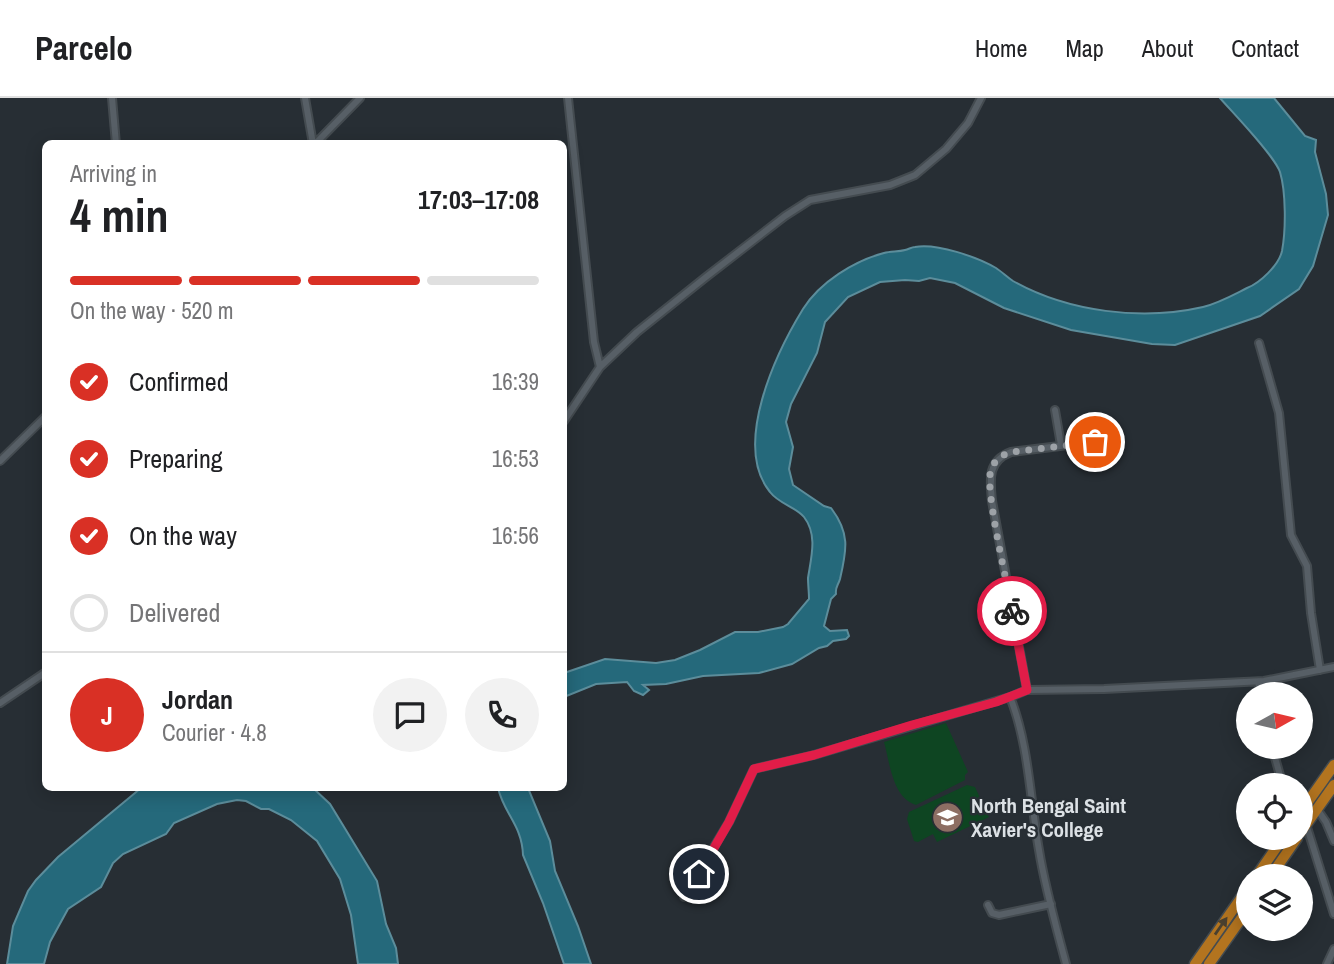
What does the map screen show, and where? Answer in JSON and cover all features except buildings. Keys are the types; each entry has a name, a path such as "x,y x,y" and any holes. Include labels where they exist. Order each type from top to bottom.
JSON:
{"highway":[{"path":"1313,795 1334,765"},
{"path":"1313,815 1334,785"},
{"path":"1195,964 1236,905"},
{"path":"1209,964 1236,926"}],"street":[{"path":"111,98 116,140"},
{"path":"305,98 313,140"},
{"path":"318,140 360,98"},
{"path":"568,98 594,342 600,367"},
{"path":"567,416 600,367 637,332 798,207 822,197 890,185 915,176 946,149 968,123 981,98"},
{"path":"1259,343 1279,413 1291,535 1307,566 1313,632 1320,670"},
{"path":"1055,410 1061,445"},
{"path":"0,461 42,420"},
{"path":"1027,690 992,502 990,471 1002,455 1011,452 1109,440"},
{"path":"684,897 729,822 754,769 814,755 1027,690 1258,681 1334,667"},
{"path":"0,703 42,675"},
{"path":"1010,697 1024,751 1039,852 1066,964"},
{"path":"1317,809 1334,841"},
{"path":"1311,850 1334,914"},
{"path":"988,905 992,913 999,915 1051,904"},
{"path":"1326,964 1334,949"}],"green space":[{"path":"946,723 968,772 965,780 916,805 908,801 897,787 884,742"},
{"path":"967,785 975,787 989,817 937,842 933,834 918,842 914,841 907,819 909,812"}],"water":[{"path":"1220,98 1274,98 1305,136 1316,140 1315,152 1326,194 1328,215 1313,266 1299,289 1260,316 1175,345 1152,344 1071,330 1004,308 955,283 930,278 919,281 880,282 848,297 825,322 817,353 791,404 786,422 793,447 789,469 793,485 831,508 844,534 845,550 840,579 824,626 830,631 847,630 849,636 833,641 792,664 759,673 703,676 666,684 643,685 649,690 643,695 634,691 627,682 596,684 567,696 567,672 605,659 656,663 675,660 735,632 758,632 783,627 809,599 811,531 801,514 770,492 759,472 755,450 762,399 781,350 803,309 828,282 861,261 884,253 924,246 957,252 978,260 1034,292 1081,307 1155,313 1203,307 1252,286 1273,268 1282,251 1285,211 1280,172 1262,145"},
{"path":"137,791 316,791 330,804 377,881 398,964 358,964 351,915 340,879 317,841 291,820 269,809 261,809 246,801 237,800 217,804 174,823 166,834 123,854 113,863 101,887 68,909 50,942 44,964 7,964 13,926 28,891 58,857"},
{"path":"499,791 529,791 550,841 555,871 591,964 564,964 523,855 520,836"}],"way so far":[{"path":"1012,611 992,502 990,471 1002,455 1011,452 1095,442"}],"place":[{"name":"North Bengal Saint Xavier's College","path":"948,817"}],"route":[{"path":"699,874 729,822 754,769 814,755 996,702 1027,690 1012,611"}]}
